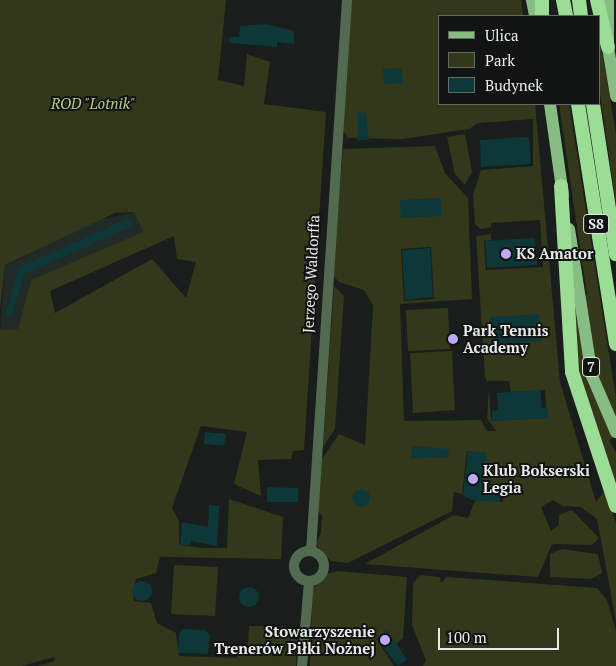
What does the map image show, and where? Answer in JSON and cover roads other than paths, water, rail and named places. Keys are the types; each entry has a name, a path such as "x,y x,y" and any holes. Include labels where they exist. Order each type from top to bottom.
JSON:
{"highway":[{"path":"542,0 542,15"},
{"path":"563,0 566,15"},
{"path":"579,0 581,15"},
{"path":"605,2 608,46"},
{"name":"S8","path":"578,105 616,344"},
{"name":"S8","path":"593,105 616,254"},
{"path":"562,186 572,372 616,506"}],"main road":[{"path":"532,0 535,15"},
{"path":"608,46 616,96"},
{"name":"7","path":"550,105 592,376 616,432"}],"street":[{"name":"Jerzego Waldorffa","path":"311,551 347,0"},
{"path":"311,551 322,557 324,566 318,578 309,581 297,574 294,566 301,553 311,551"},
{"path":"302,666 309,581"}],"place":[{"name":"KS Amator","path":"506,254"},
{"name":"Park Tennis Academy","path":"453,339"},
{"name":"Klub Bokserski Legia","path":"473,479"},
{"name":"Stowarzyszenie Trenerów Piłki Nożnej","path":"385,640"}],"park label":[{"name":"ROD \"Lotnik\"","path":"93,104"}]}
